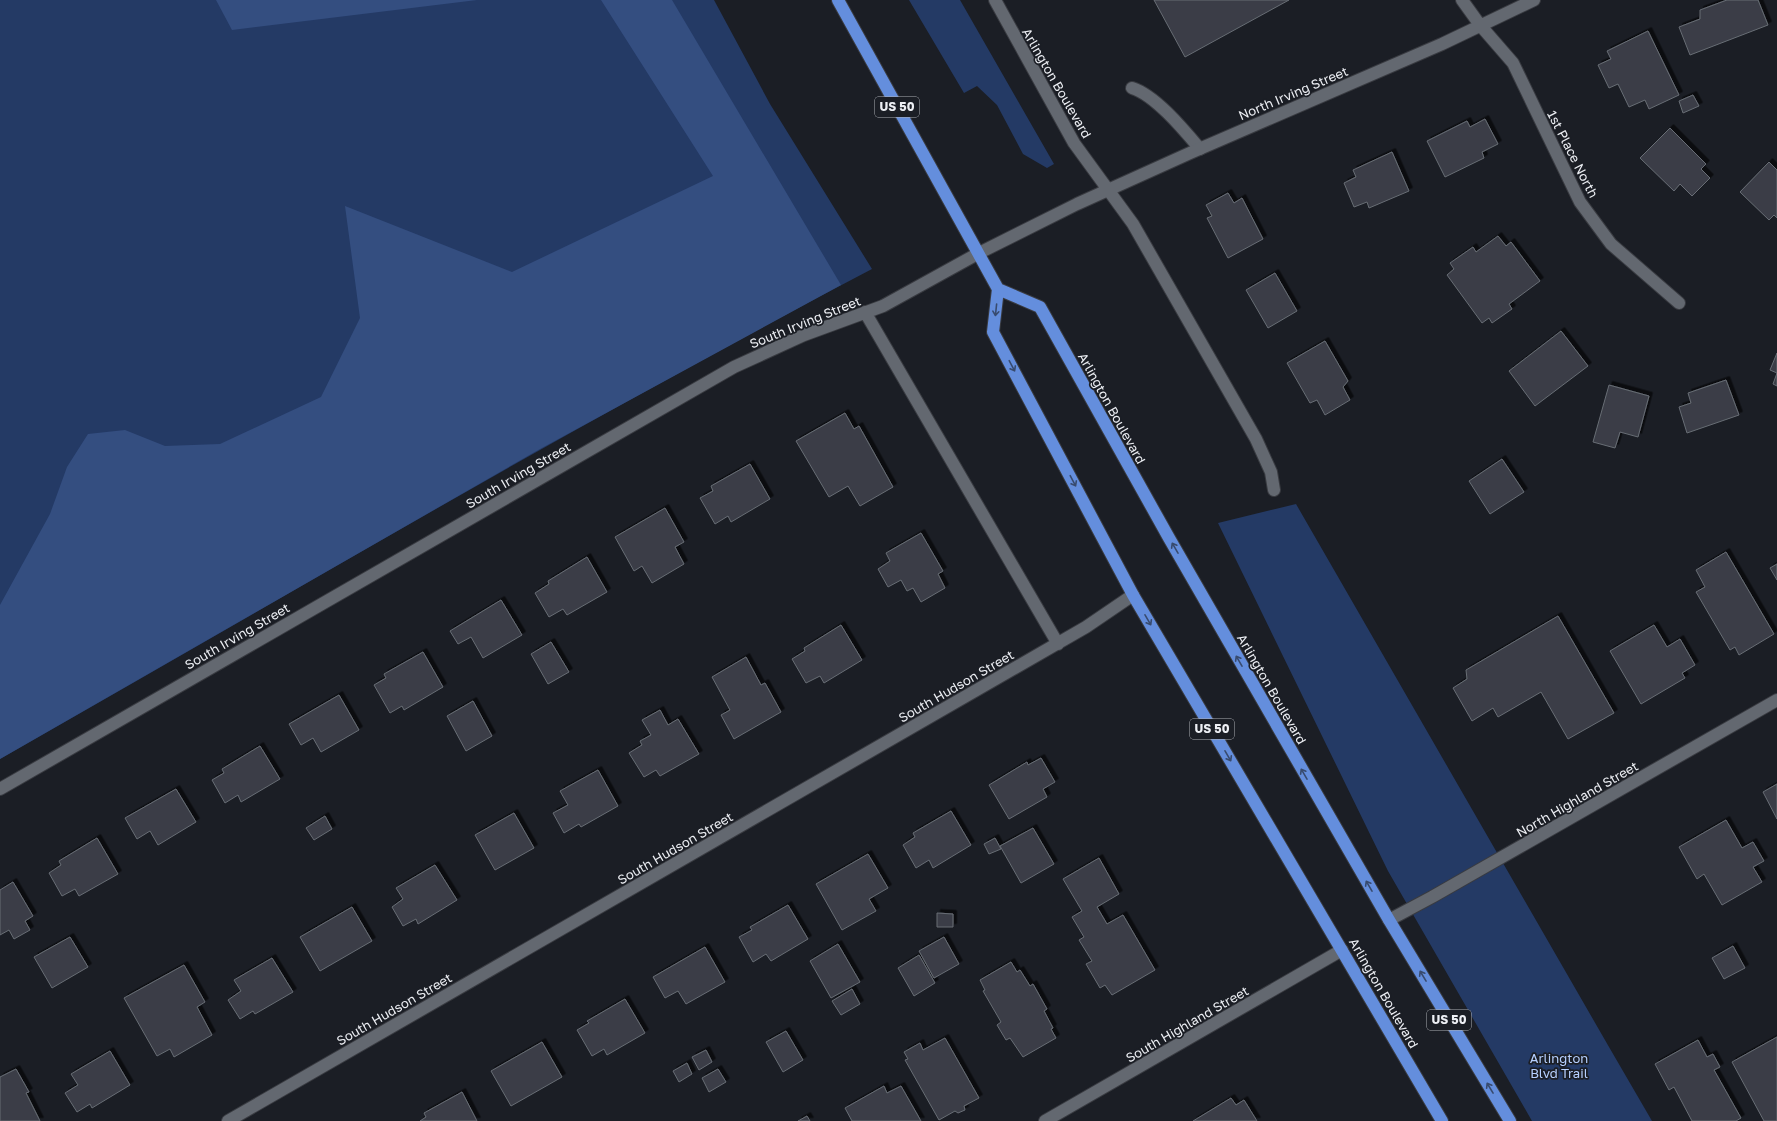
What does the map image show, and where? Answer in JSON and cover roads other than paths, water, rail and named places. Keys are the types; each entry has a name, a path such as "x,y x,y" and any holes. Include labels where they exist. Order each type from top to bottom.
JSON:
{"highway":[{"name":"US 50","path":"838,0 979,254"},
{"path":"979,254 998,289"},
{"name":"Arlington Boulevard","path":"1442,1121 1133,595 994,332 998,289 1040,307 1169,538 1389,920 1510,1121"}],"street":[{"name":"Arlington Boulevard","path":"995,0 1074,143 1133,224 1256,439 1271,472 1274,490"},
{"name":"1st Place North","path":"1462,0 1480,26 1513,63 1580,202 1611,244 1679,303"},
{"name":"North Irving Street","path":"1063,211 1200,148 1435,47 1534,0"},
{"path":"1132,88 1142,92 1181,127 1200,148"},
{"name":"South Irving Street","path":"0,789 734,367 777,346 888,303 1063,211"},
{"path":"865,312 1058,644"},
{"name":"South Hudson Street","path":"228,1121 1058,644 1133,595"},
{"name":"North Highland Street","path":"1389,920 1432,897 1777,700"},
{"name":"South Highland Street","path":"1045,1121 1342,950"}],"park label":[{"name":"Arlington Blvd Trail","path":"1559,1066"}]}
